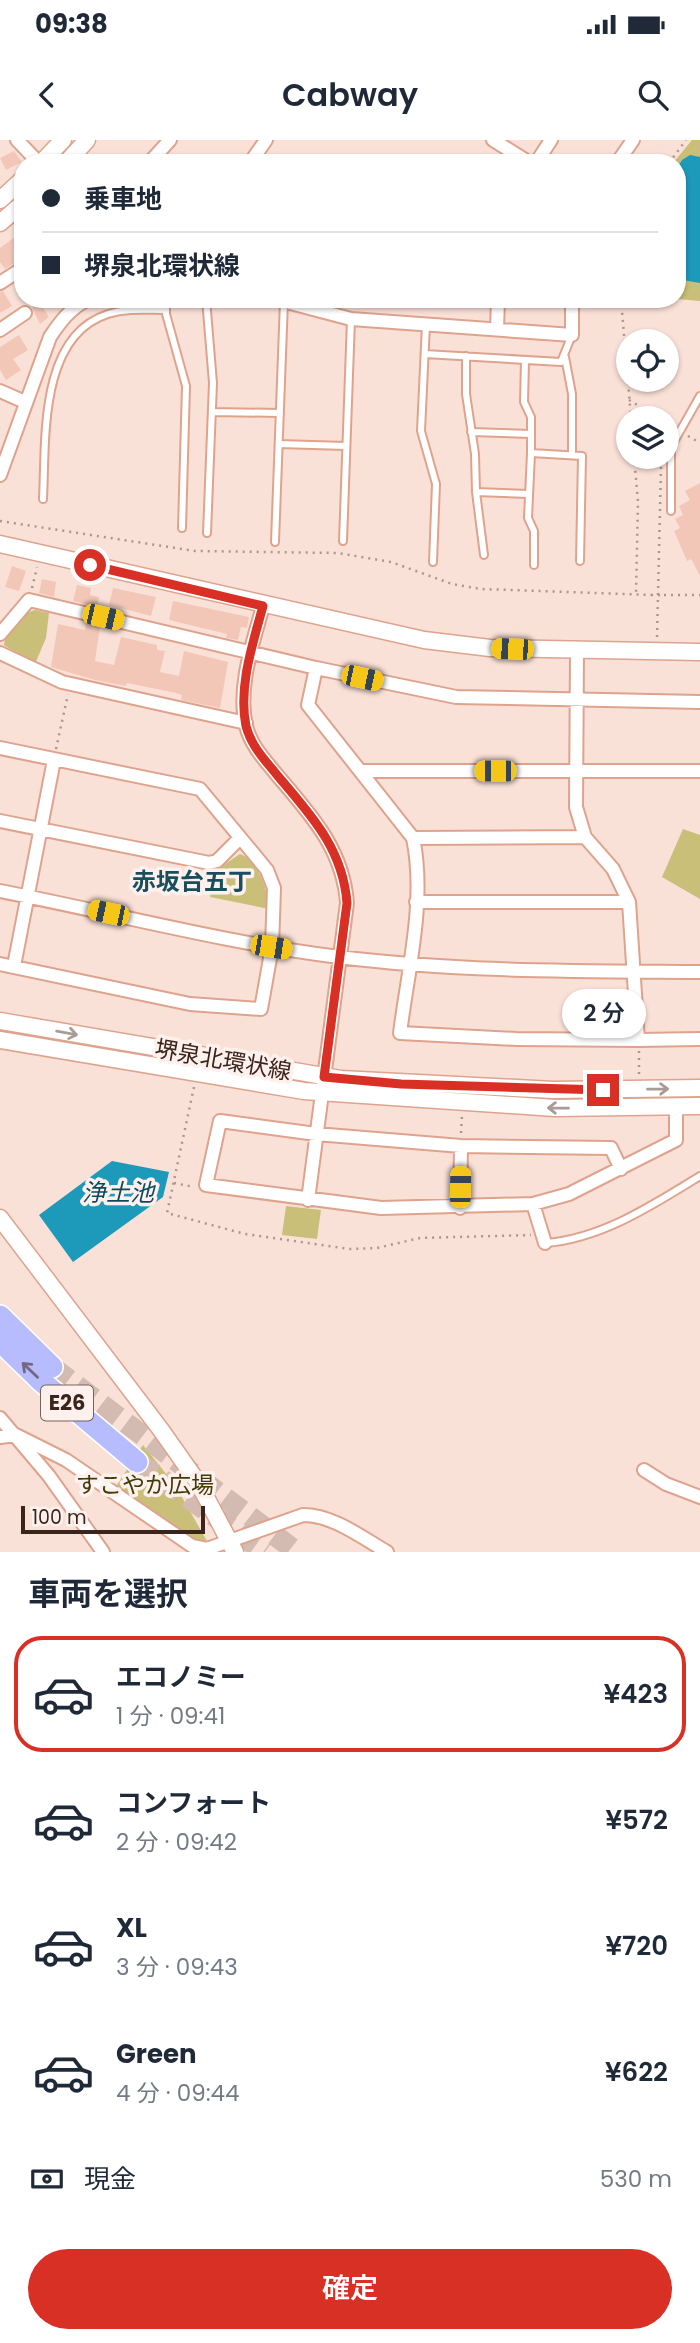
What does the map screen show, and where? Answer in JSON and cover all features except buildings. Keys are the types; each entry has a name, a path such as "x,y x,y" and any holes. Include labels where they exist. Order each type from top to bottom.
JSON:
{"highway":[{"name":"E26","path":"0,1317 52,1367"},
{"name":"E26","path":"0,1341 41,1381 137,1462"}],"main road":[{"path":"49,154 63,140"},
{"path":"74,154 87,140"},
{"path":"0,200 14,187"},
{"path":"0,223 14,211"},
{"path":"0,544 263,606 424,640 490,648 577,652 700,652"},
{"name":"堺泉北環状線","path":"0,1021 323,1085 401,1084 554,1090 700,1088"},
{"name":"堺泉北環状線","path":"0,1040 323,1085 555,1108 700,1106"},
{"path":"0,1218 161,1430 199,1485 233,1547"}],"street":[{"path":"17,140 31,154"},
{"path":"157,154 170,140"},
{"path":"493,140 516,154"},
{"path":"1,468 50,337 74,308"},
{"path":"310,308 351,319 572,335 572,308"},
{"path":"497,329 498,308"},
{"path":"0,330 25,313"},
{"path":"0,391 25,402"},
{"path":"0,634 29,600 316,668 456,697 700,702"},
{"path":"263,606 243,699 246,723 259,754 315,820 335,850 345,879 347,903 309,1200"},
{"path":"577,652 576,807 585,837 613,869 628,902 638,1040"},
{"path":"0,653 23,666 70,684 246,723"},
{"path":"316,668 308,705 413,838 418,864 416,902 400,1033 516,1039 700,1039"},
{"path":"0,748 200,789 267,870 274,888 271,947 261,1009 190,1004 0,964"},
{"path":"14,966 54,760"},
{"path":"361,771 700,771"},
{"path":"0,821 209,863 217,861 240,838"},
{"path":"413,838 585,837"},
{"path":"0,891 271,947 340,957 521,971 700,972"},
{"path":"416,902 628,902"},
{"path":"621,1169 611,1149 461,1146 316,1134 220,1121 206,1185 381,1208 533,1204 569,1194 621,1169 676,1140 676,1106"},
{"path":"460,1208 461,1146"},
{"path":"533,1204 543,1238"},
{"path":"0,1418 16,1435 103,1552"},
{"path":"0,1437 16,1435 66,1460 192,1546 207,1549 233,1547 303,1515 315,1515 330,1520 387,1552"},
{"path":"644,1470 666,1484 700,1497"}],"lane":[{"path":"206,308 212,412 207,533"},
{"path":"275,542 281,308"},
{"path":"43,499 47,406 53,377 65,350 80,330 105,315 130,309 166,310 186,386 182,528"},
{"path":"343,541 351,319"},
{"path":"426,324 421,431 436,484 433,562"},
{"path":"425,354 561,362 572,335"},
{"path":"565,353 566,379 572,394 572,455"},
{"path":"466,356 466,394 484,555"},
{"path":"525,360 524,402 531,416 528,518 534,531 534,565"},
{"path":"671,511 671,446 700,396"},
{"path":"212,412 280,413"},
{"path":"471,432 531,434"},
{"path":"279,444 346,446"},
{"path":"531,453 582,456 580,561"},
{"path":"476,492 529,494"},
{"path":"543,1238 560,1242 637,1216 700,1176"}],"path":[{"path":"622,308 630,406"},
{"path":"629,400 639,406"},
{"path":"635,469 638,502 636,594"},
{"path":"657,642 659,469"},
{"path":"0,521 195,551 338,553 391,562 452,584 481,589 700,595"},
{"path":"29,600 40,554"},
{"path":"54,760 70,684"},
{"path":"638,1040 639,1081"},
{"path":"195,1083 167,1213 245,1234 362,1249 419,1238 543,1238"},
{"path":"461,1146 462,1115"},
{"path":"174,1182 199,1188 206,1185"}],"green space":[{"path":"692,140 700,140 700,301 686,300 686,154 680,154"},
{"path":"35,610 49,613 46,638 35,664 4,645 15,624"},
{"path":"683,829 700,835 700,899 662,877"},
{"path":"240,854 257,870 267,894 269,909 210,897 216,870"},
{"path":"286,1206 321,1210 317,1239 282,1235"},
{"name":"すこやか広場","path":"143,1445 175,1485 211,1548 207,1549 113,1491"}],"water":[{"path":"690,155 700,157 700,283 686,281 686,158"},
{"name":"浄土池","path":"112,1161 169,1172 163,1197 73,1262 39,1215"}],"tunnel":[{"path":"52,1367 297,1552"},
{"path":"137,1462 265,1552"}],"district":[{"name":"赤坂台五丁","path":"192,882"}],"route":[{"path":"90,565 263,606 243,699 249,736 259,754 315,820 335,850 345,879 347,903 324,1077 401,1084 603,1090"}]}
